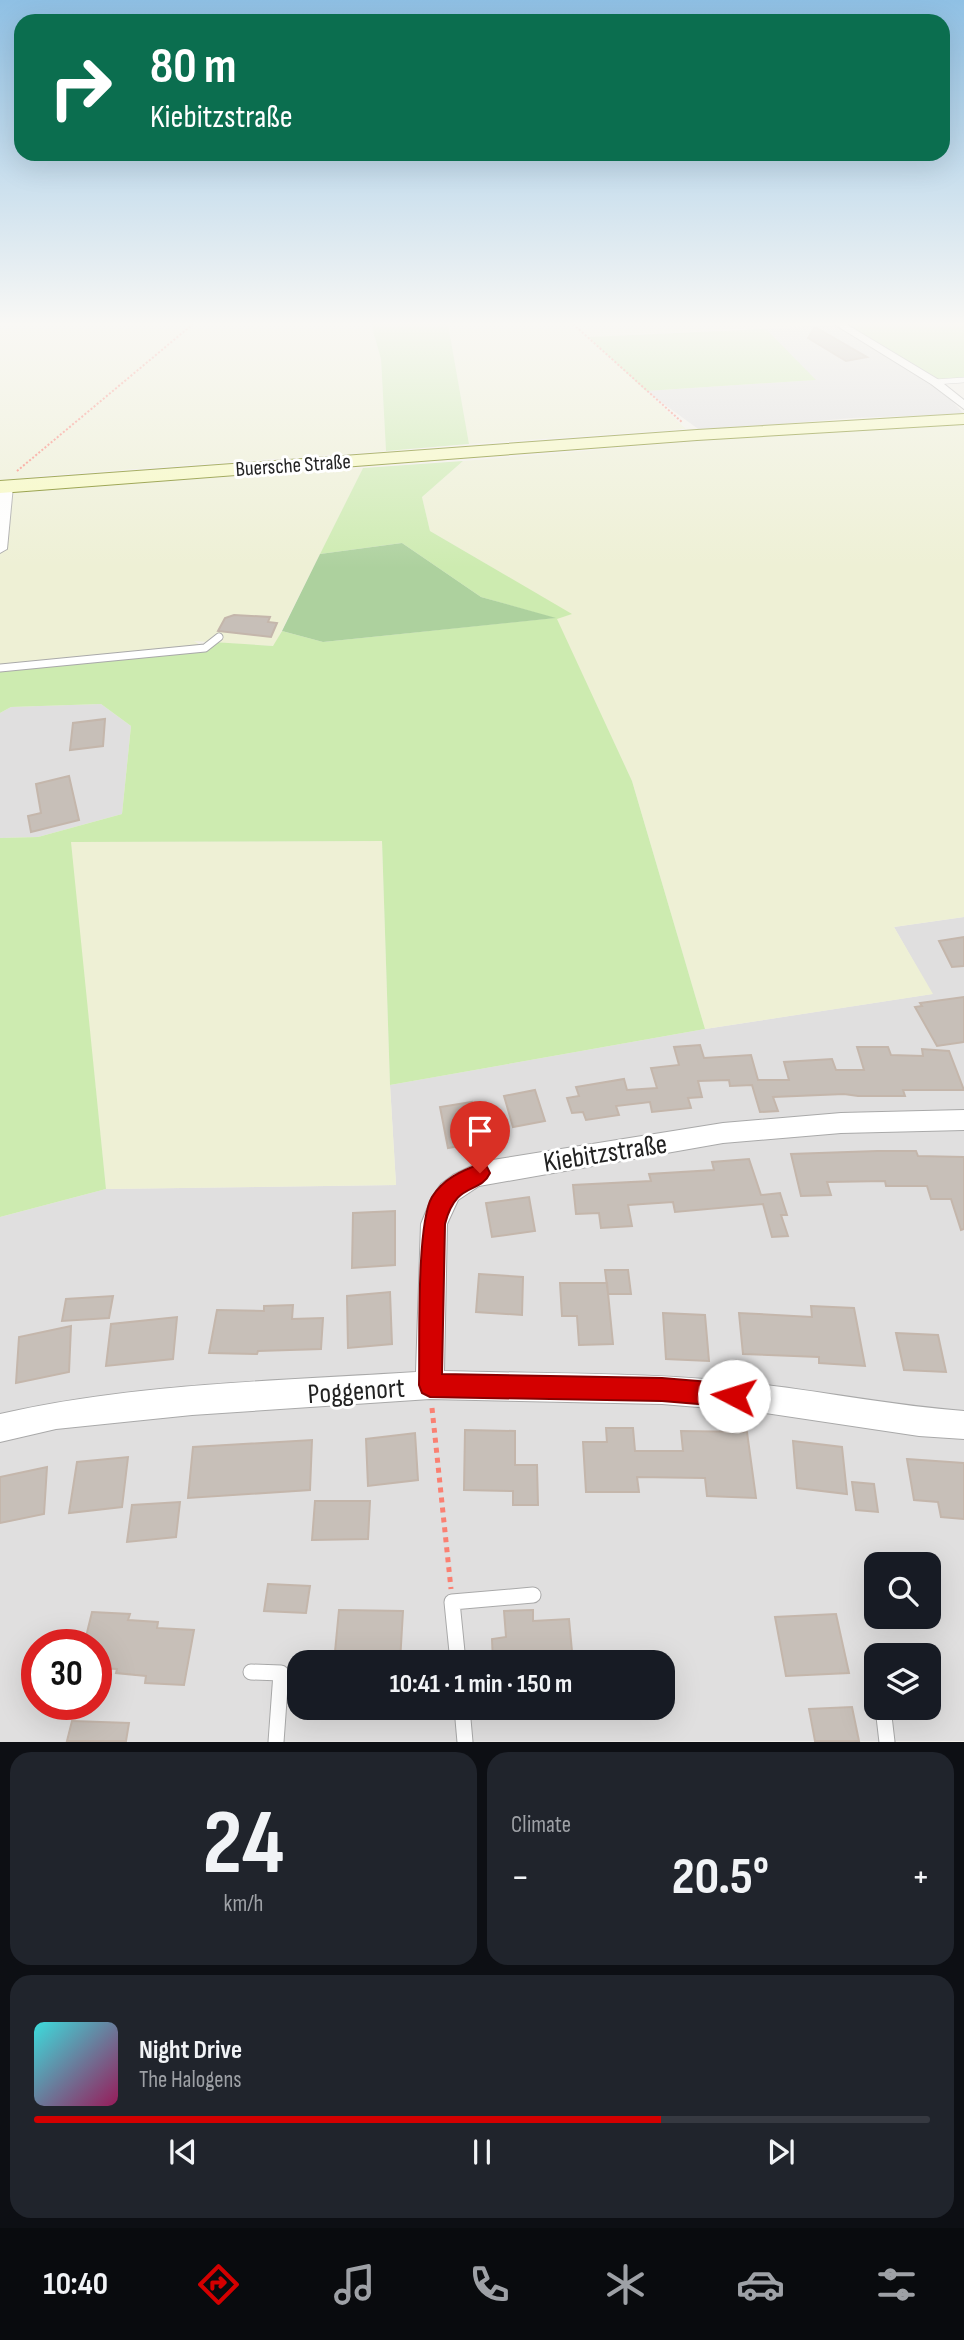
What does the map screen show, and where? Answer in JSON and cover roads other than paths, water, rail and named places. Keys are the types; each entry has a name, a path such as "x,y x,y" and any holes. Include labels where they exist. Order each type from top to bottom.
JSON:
{"main road":[{"name":"Buersche Straße","path":"7,482 964,419"}],"street":[{"path":"0,548 7,482"},
{"name":"Kiebitzstraße","path":"430,1385 434,1224 440,1202 453,1186 480,1173 723,1132 841,1123 964,1120"},
{"name":"Poggenort","path":"0,1428 56,1415 151,1405 430,1385 662,1390 758,1398 919,1422 964,1424"}],"lane":[{"path":"0,668 205,648 219,637"},
{"path":"457,1650 452,1602 533,1595"},
{"path":"251,1672 281,1673 276,1741"},
{"path":"463,1720 464,1741"},
{"path":"884,1720 887,1741"}]}
